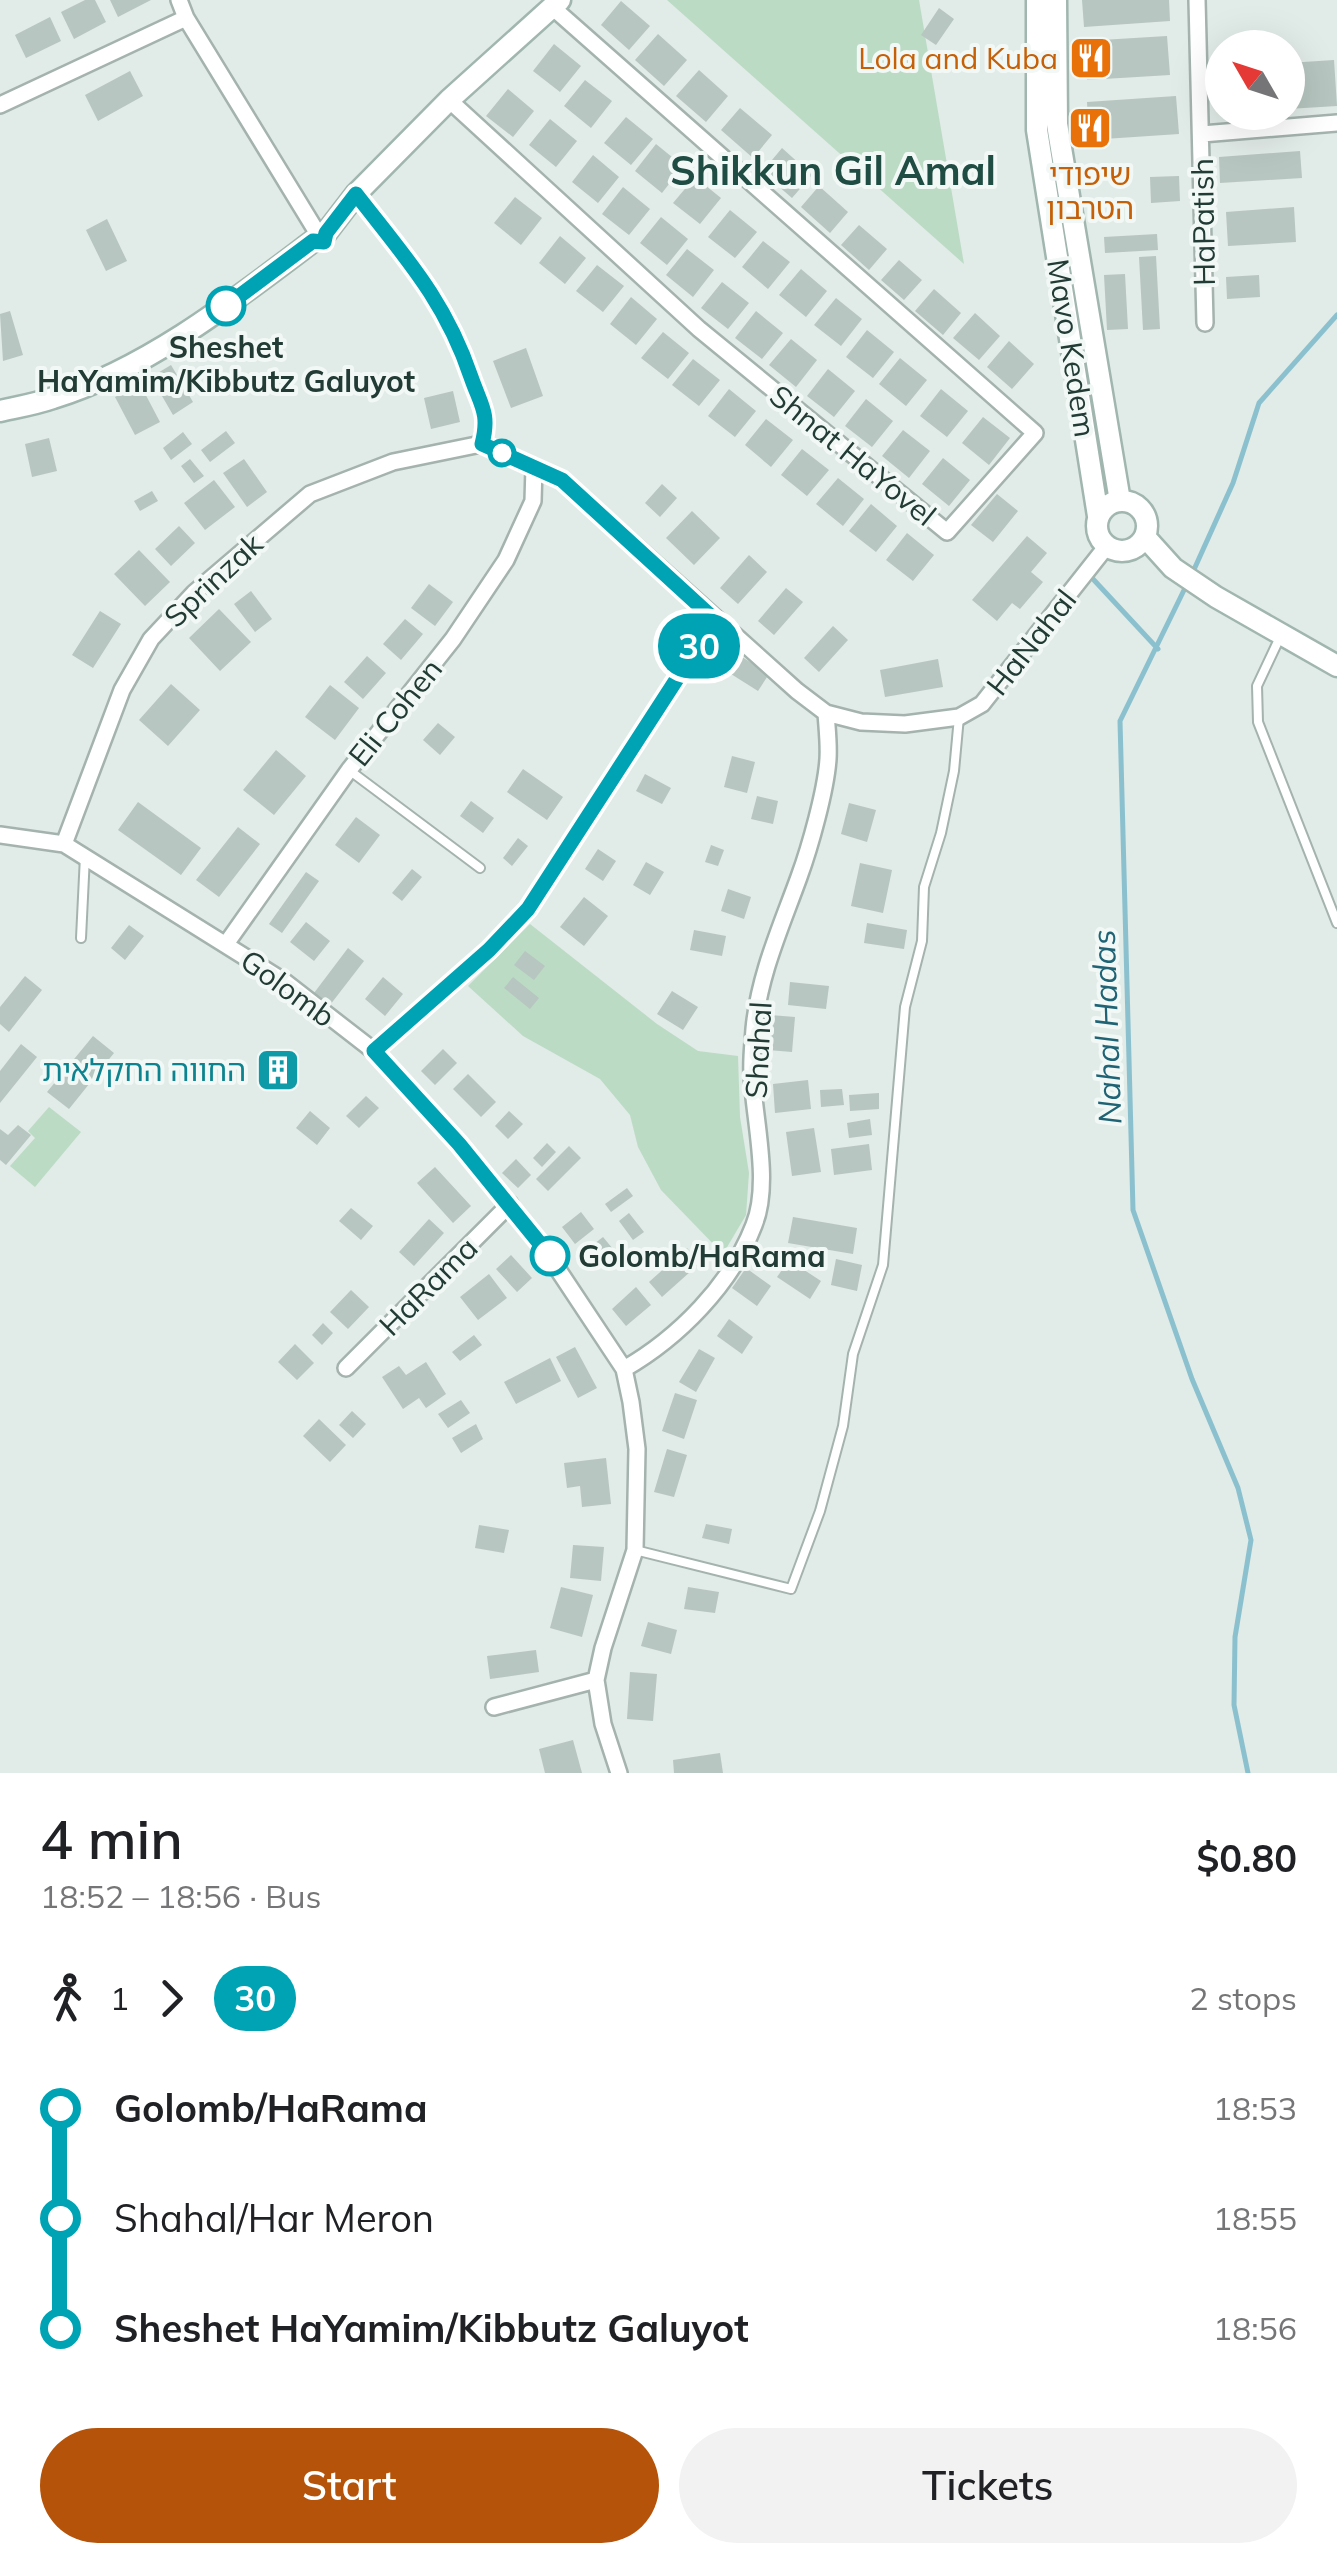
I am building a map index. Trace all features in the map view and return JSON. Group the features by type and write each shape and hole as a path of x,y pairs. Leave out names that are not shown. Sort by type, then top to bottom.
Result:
{"street":[{"path":"179,0 186,18 318,234"},
{"name":"Mavo Kedem","path":"1037,0 1037,130 1098,516"},
{"name":"Mavo Kedem","path":"1056,0 1057,124 1120,500"},
{"name":"HaPatish","path":"1196,0 1205,323"},
{"path":"0,411 56,398 140,359 201,324 318,234 449,100 555,3"},
{"name":"Shnat HaYovel","path":"449,100 698,329 947,532 1035,434 555,3"},
{"path":"0,106 186,18"},
{"path":"1202,134 1337,123"},
{"path":"356,194 404,250 436,297 459,342 488,422 482,444 562,480 715,620 826,714"},
{"name":"Sprinzak","path":"64,844 122,690 152,639 194,593 310,494 393,462 482,444"},
{"name":"Eli Cohen","path":"226,944 348,770 453,639 506,560 533,501 534,467"},
{"path":"1120,500 1136,505 1147,519 1145,537 1129,551 1106,547 1097,532 1103,508 1120,500"},
{"path":"1145,537 1173,568 1337,669"},
{"name":"HaNahal","path":"826,714 905,724 959,717 982,704 1106,547"},
{"path":"374,1051 489,950 528,909 715,620"},
{"name":"Shahal","path":"624,1369 656,1350 688,1320 732,1266 756,1222 761,1200 751,1072 754,1026 764,970 800,875 820,800 828,760 826,714"},
{"name":"Golomb","path":"0,835 64,844 85,856 285,982 374,1051 510,1204 550,1256 624,1369"},
{"name":"HaRama","path":"346,1368 510,1204"},
{"path":"618,1773 603,1724 596,1680 634,1550 637,1449 624,1369"},
{"path":"494,1707 596,1680"}],"lane":[{"path":"1281,635 1257,686 1258,722 1337,923"},
{"path":"634,1550 791,1589 820,1511 843,1426 852,1354 883,1266 906,1007 922,941 924,888 954,771 959,717"},
{"path":"348,770 480,868"},
{"path":"81,938 85,856"}],"green space":[{"path":"667,0 919,0 964,264"},
{"path":"530,924 657,1024 698,1051 738,1056 740,1117 749,1173 746,1215 723,1254 661,1190 638,1147 630,1115 600,1079 523,1036 468,986"},
{"path":"49,1107 81,1132 35,1187 10,1166 35,1138 28,1131"}],"building":[{"path":"85,0 95,0 106,22 74,39 61,12"},
{"path":"110,0 151,0 118,17"},
{"path":"1082,0 1169,0 1170,21 1084,27"},
{"path":"621,1 650,26 629,50 601,25"},
{"path":"939,8 954,19 936,45 921,35"},
{"path":"50,17 61,41 26,58 15,35"},
{"path":"658,34 687,60 664,86 635,60"},
{"path":"1167,36 1170,75 1087,80 1085,41"},
{"path":"554,44 581,66 560,92 533,71"},
{"path":"1334,60 1337,106 1305,108 1305,62"},
{"path":"699,70 728,96 706,122 676,96"},
{"path":"130,71 143,96 98,121 85,95"},
{"path":"585,80 612,101 591,128 564,106"},
{"path":"508,89 534,111 513,137 486,116"},
{"path":"1176,96 1179,134 1089,140 1087,102"},
{"path":"740,108 772,135 753,158 721,130"},
{"path":"626,117 653,139 631,165 604,143"},
{"path":"550,119 577,141 556,167 529,145"},
{"path":"656,144 683,166 662,193 635,171"},
{"path":"782,148 812,175 792,198 762,172"},
{"path":"1300,151 1302,178 1220,183 1219,157"},
{"path":"593,155 619,177 598,203 572,182"},
{"path":"1179,176 1180,201 1151,203 1150,177"},
{"path":"695,177 721,198 700,224 673,203"},
{"path":"819,186 848,212 830,233 801,207"},
{"path":"623,187 650,209 629,235 602,214"},
{"path":"515,197 542,218 521,245 494,223"},
{"path":"1294,207 1296,242 1228,246 1226,212"},
{"path":"730,210 757,232 735,258 708,237"},
{"path":"661,217 688,239 667,265 640,243"},
{"path":"107,219 127,261 106,271 86,230"},
{"path":"859,225 887,249 869,270 841,245"},
{"path":"1157,234 1158,250 1105,253 1104,237"},
{"path":"560,236 586,258 565,284 539,263"},
{"path":"763,241 790,262 768,289 742,267"},
{"path":"687,249 714,270 693,297 666,275"},
{"path":"1156,256 1160,329 1143,330 1139,257"},
{"path":"899,260 922,280 904,300 881,280"},
{"path":"597,265 624,286 603,312 576,291"},
{"path":"801,269 827,291 806,317 779,295"},
{"path":"1125,274 1128,329 1107,330 1104,275"},
{"path":"1259,275 1260,297 1227,299 1226,277"},
{"path":"722,282 749,303 728,329 701,308"},
{"path":"934,289 961,313 943,335 915,311"},
{"path":"631,297 657,319 636,345 610,324"},
{"path":"836,298 862,319 841,346 814,325"},
{"path":"10,311 23,355 3,361 0,314"},
{"path":"756,311 783,333 762,359 735,338"},
{"path":"975,313 1000,336 979,360 953,338"},
{"path":"867,330 894,352 873,378 846,357"},
{"path":"663,332 689,353 668,379 641,358"},
{"path":"791,339 817,360 796,387 769,365"},
{"path":"1009,341 1034,364 1012,389 987,367"},
{"path":"526,348 543,396 511,408 493,361"},
{"path":"900,358 927,380 906,406 879,384"},
{"path":"693,359 720,380 699,406 672,385"},
{"path":"171,365 193,402 173,415 151,377"},
{"path":"828,369 855,391 834,417 807,396"},
{"path":"140,384 160,422 135,435 115,397"},
{"path":"729,389 756,411 735,437 708,416"},
{"path":"941,389 968,411 947,437 920,416"},
{"path":"453,391 460,422 431,429 424,398"},
{"path":"866,399 893,421 872,447 845,426"},
{"path":"983,417 1010,438 989,465 962,443"},
{"path":"766,419 793,440 771,467 745,445"},
{"path":"903,430 930,451 909,478 882,456"},
{"path":"226,431 235,443 210,462 201,450"},
{"path":"183,432 192,444 171,460 163,448"},
{"path":"49,438 57,471 32,477 25,444"},
{"path":"802,449 829,470 807,496 781,475"},
{"path":"943,458 970,480 949,506 922,484"},
{"path":"190,459 204,476 194,483 181,466"},
{"path":"244,459 267,492 247,507 223,473"},
{"path":"838,478 864,499 843,526 816,504"},
{"path":"214,480 235,507 205,530 184,503"},
{"path":"662,484 677,498 660,517 645,503"},
{"path":"152,491 158,501 140,511 134,501"},
{"path":"997,494 1018,511 993,542 971,525"},
{"path":"871,504 897,526 876,552 849,531"},
{"path":"692,511 720,538 694,565 666,538"},
{"path":"179,526 195,543 171,566 155,549"},
{"path":"907,533 934,555 913,581 886,560"},
{"path":"1027,536 1047,553 1031,572 1043,582 1020,609 1012,603 997,621 972,600"},
{"path":"139,550 170,582 145,606 114,574"},
{"path":"749,555 767,572 738,604 720,588"},
{"path":"429,584 453,602 435,626 411,608"},
{"path":"786,588 803,602 774,635 758,621"},
{"path":"251,591 272,619 255,632 234,604"},
{"path":"219,609 251,642 220,671 189,638"},
{"path":"100,611 121,624 93,668 72,655"},
{"path":"405,619 423,634 401,660 383,644"},
{"path":"833,626 848,640 819,672 804,658"},
{"path":"367,656 386,673 363,699 344,682"},
{"path":"742,657 769,674 758,691 731,674"},
{"path":"938,659 943,687 885,697 880,670"},
{"path":"171,684 200,710 168,746 139,720"},
{"path":"330,685 359,708 335,740 305,717"},
{"path":"438,723 455,737 440,755 423,740"},
{"path":"276,750 306,776 274,815 243,790"},
{"path":"732,756 755,762 747,793 724,787"},
{"path":"523,769 563,797 547,820 507,792"},
{"path":"645,774 671,788 662,804 636,791"},
{"path":"757,796 778,801 773,824 751,819"},
{"path":"471,801 494,818 483,833 460,816"},
{"path":"138,802 201,848 181,875 118,830"},
{"path":"849,803 876,810 867,842 841,834"},
{"path":"356,817 380,835 359,863 335,845"},
{"path":"238,827 260,844 219,897 196,880"},
{"path":"518,838 528,846 512,866 503,858"},
{"path":"711,845 724,850 718,866 705,862"},
{"path":"598,849 616,861 603,881 585,869"},
{"path":"646,862 664,872 650,895 633,885"},
{"path":"860,863 892,870 883,913 851,906"},
{"path":"412,869 422,877 402,901 392,893"},
{"path":"306,872 319,881 282,933 269,924"},
{"path":"728,889 751,897 744,919 721,911"},
{"path":"584,897 608,916 584,946 560,927"},
{"path":"306,922 330,941 314,961 290,942"},
{"path":"867,923 907,930 904,949 864,943"},
{"path":"129,925 144,936 125,960 111,948"},
{"path":"694,930 726,936 722,956 690,950"},
{"path":"348,948 364,961 330,1005 314,993"},
{"path":"525,951 545,966 534,980 514,965"},
{"path":"25,976 42,990 9,1032 0,1024 0,1007"},
{"path":"383,977 403,994 385,1016 365,999"},
{"path":"513,977 539,998 530,1009 504,988"},
{"path":"790,982 829,986 826,1009 788,1005"},
{"path":"672,991 698,1007 683,1030 657,1014"},
{"path":"770,1015 795,1017 792,1052 768,1050"},
{"path":"93,1036 114,1053 69,1109 47,1092"},
{"path":"21,1044 37,1057 0,1103 0,1071"},
{"path":"443,1049 457,1063 435,1085 421,1071"},
{"name":"החווה החקלאית","path":"278,1056 294,1067 279,1087 262,1073"},
{"path":"468,1074 496,1102 481,1117 453,1089"},
{"path":"808,1080 811,1109 775,1113 773,1084"},
{"path":"842,1089 844,1105 821,1107 820,1090"},
{"path":"879,1093 879,1109 850,1111 849,1095"},
{"path":"366,1096 379,1108 359,1128 346,1116"},
{"path":"310,1111 330,1128 317,1145 296,1128"},
{"path":"509,1111 523,1124 508,1139 495,1126"},
{"path":"870,1119 872,1135 849,1138 847,1123"},
{"path":"18,1125 31,1135 6,1165 0,1160 0,1129 8,1135"},
{"path":"814,1128 821,1172 792,1176 786,1132"},
{"path":"547,1143 556,1152 542,1167 533,1158"},
{"path":"869,1144 872,1170 834,1175 831,1149"},
{"path":"569,1146 581,1158 548,1191 536,1179"},
{"path":"516,1159 531,1175 518,1188 502,1173"},
{"path":"435,1167 471,1206 453,1223 417,1183"},
{"path":"627,1188 633,1196 611,1212 605,1204"},
{"path":"351,1208 373,1226 361,1240 339,1221"},
{"path":"581,1212 594,1229 575,1244 562,1227"},
{"path":"629,1213 644,1232 633,1240 619,1221"},
{"path":"793,1217 857,1228 853,1254 788,1243"},
{"path":"429,1219 444,1233 414,1266 399,1252"},
{"path":"603,1237 613,1249 591,1266 581,1254"},
{"path":"687,1248 700,1263 662,1297 649,1282"},
{"path":"511,1255 532,1278 517,1292 496,1269"},
{"path":"836,1259 862,1265 857,1291 831,1285"},
{"path":"789,1260 821,1281 810,1299 777,1277"},
{"path":"746,1268 771,1286 757,1306 732,1288"},
{"path":"489,1274 507,1298 478,1320 460,1297"},
{"path":"636,1287 651,1305 626,1326 612,1309"},
{"path":"351,1290 369,1307 348,1329 330,1312"},
{"path":"729,1319 753,1337 742,1354 717,1336"},
{"path":"323,1323 333,1333 322,1345 312,1335"},
{"path":"474,1335 482,1345 460,1361 452,1352"},
{"path":"295,1344 314,1363 297,1380 278,1362"},
{"path":"575,1347 597,1388 578,1398 556,1357"},
{"path":"699,1349 715,1358 696,1392 679,1382"},
{"path":"550,1358 561,1381 516,1404 504,1382"},
{"path":"426,1362 446,1394 426,1408 419,1398 403,1409 382,1377 399,1366 406,1375"},
{"path":"675,1393 697,1400 684,1439 662,1431"},
{"path":"461,1400 470,1413 448,1428 438,1414"},
{"path":"352,1411 366,1424 353,1438 339,1425"},
{"path":"319,1419 346,1445 330,1462 303,1436"},
{"path":"476,1424 483,1439 461,1453 452,1438"},
{"path":"667,1449 687,1455 674,1497 654,1492"},
{"path":"606,1458 611,1504 582,1507 580,1486 567,1488 564,1463"},
{"path":"706,1524 732,1529 729,1544 702,1538"},
{"path":"479,1525 509,1530 504,1553 475,1548"},
{"path":"573,1545 604,1547 601,1581 570,1578"},
{"path":"561,1587 593,1595 582,1637 550,1628"},
{"path":"688,1587 719,1592 715,1613 684,1609"},
{"path":"648,1622 677,1630 671,1654 641,1646"},
{"path":"536,1650 539,1672 490,1679 487,1656"},
{"path":"630,1672 657,1674 653,1721 627,1719"},
{"path":"573,1740 582,1773 545,1773 539,1749"},
{"path":"720,1753 723,1773 674,1773 673,1760"}],"waterway":[{"name":"Nahal Hadas","path":"1192,574 1233,483 1259,403 1337,315"},
{"path":"1093,579 1158,649"},
{"name":"Nahal Hadas","path":"1187,584 1120,721 1133,1210 1192,1379 1238,1488 1251,1540 1235,1637 1234,1705 1248,1773"}],"bus line":[{"name":"30","path":"226,306 313,241 324,242 326,233 356,194 404,250 436,297 459,342 488,422 482,444 562,480 715,620 528,909 489,950 374,1051 459,1144 550,1256"}],"place":[{"name":"Lola and Kuba","path":"1091,58"},
{"name":"שיפודי הטרבון","path":"1090,128"},
{"name":"Sheshet HaYamim/Kibbutz Galuyot","path":"226,306"},
{"name":"החווה החקלאית","path":"278,1070"},
{"name":"Golomb/HaRama","path":"550,1256"}],"district":[{"name":"Shikkun Gil Amal","path":"833,170"}]}
